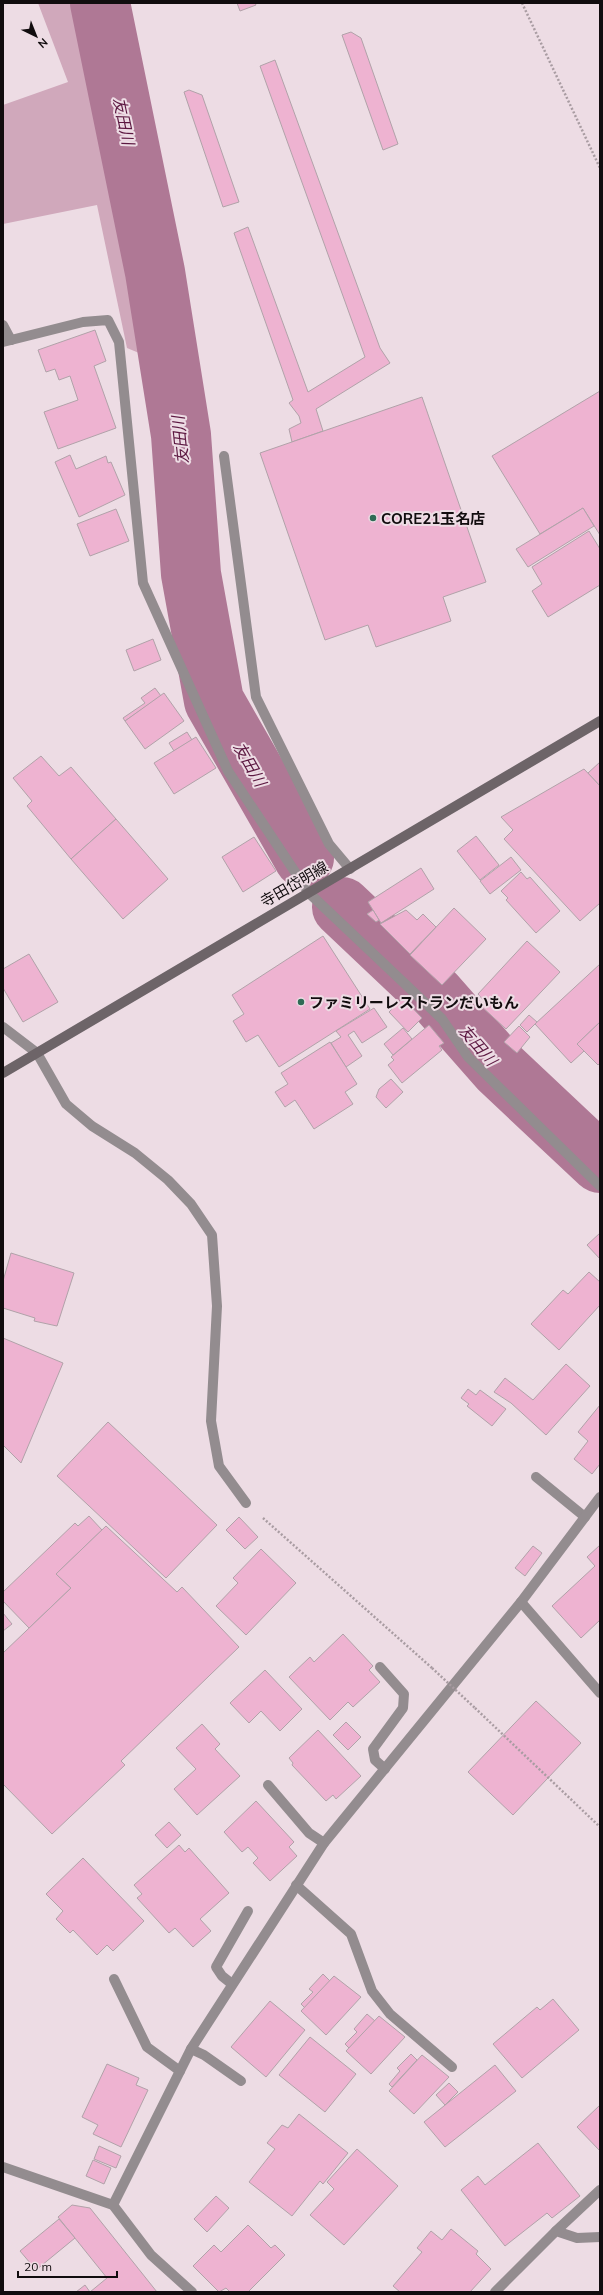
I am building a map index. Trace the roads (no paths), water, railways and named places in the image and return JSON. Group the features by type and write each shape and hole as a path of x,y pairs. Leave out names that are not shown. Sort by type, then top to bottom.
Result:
{"main road":[{"name":"寺田岱明線","path":"3,1073 600,722"}],"street":[{"path":"3,325 7,341 83,322 108,320 119,342 143,583 228,771 308,893 442,1019 468,1056 600,1186"},
{"path":"224,456 256,697 329,844 350,869"},
{"path":"3,1027 37,1053 66,1104 92,1126 135,1153 168,1180 191,1204 212,1235 217,1306 211,1421 219,1466 246,1503"},
{"path":"536,1477 585,1517"},
{"path":"113,2205 191,2049 324,1843 522,1602 600,1497"},
{"path":"522,1602 600,1694"},
{"path":"380,1667 404,1694 403,1708 373,1749 375,1760 385,1769"},
{"path":"268,1785 309,1833 324,1843"},
{"path":"296,1885 351,1934 372,1991 390,2014 452,2066"},
{"path":"232,1984 216,1967 248,1911"},
{"path":"114,1979 147,2047 180,2071"},
{"path":"191,2049 204,2055 241,2081"},
{"path":"3,2166 113,2205 151,2255 192,2292"},
{"path":"495,2292 556,2231 600,2190"},
{"path":"556,2231 577,2238 600,2237"}],"waterway":[{"name":"友田川","path":"100,3 155,272 181,435 191,574 214,701 304,858"},
{"name":"友田川","path":"342,907 435,995 500,1069 600,1163"}],"place":[{"name":"CORE21玉名店","path":"373,518"},
{"name":"ファミリーレストランだいもん","path":"301,1002"}]}
